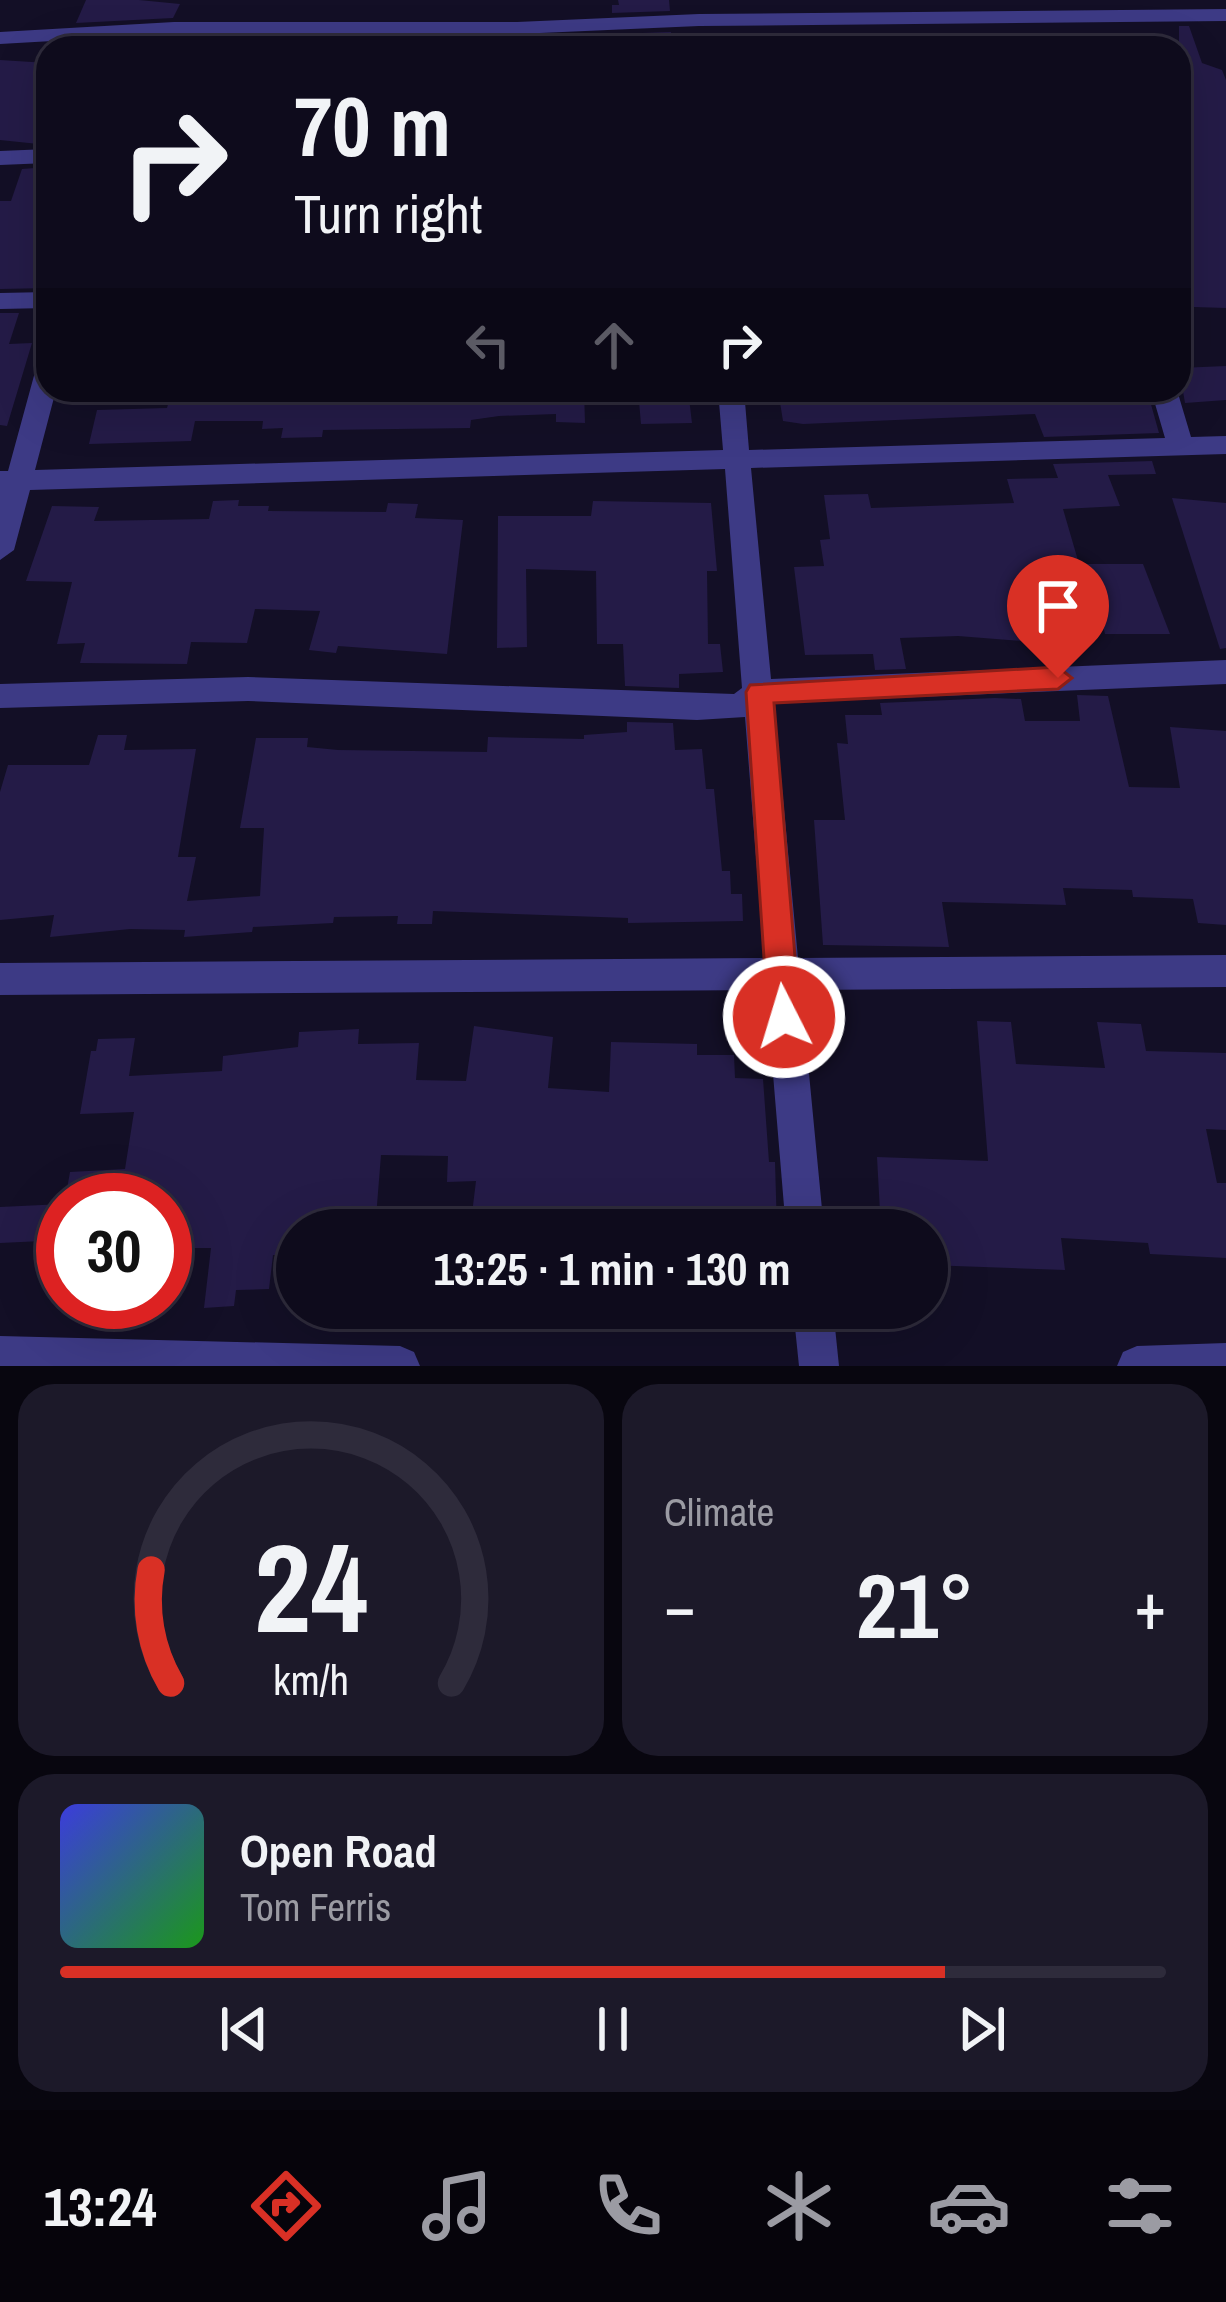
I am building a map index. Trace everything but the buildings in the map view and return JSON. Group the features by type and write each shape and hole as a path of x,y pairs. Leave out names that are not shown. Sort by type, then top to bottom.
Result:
{"street":[{"path":"171,36 182,0"},
{"path":"239,36 517,28 699,10 1059,24 1226,16"},
{"path":"0,38 36,38"},
{"path":"0,158 36,156"},
{"path":"0,302 36,301"},
{"path":"0,550 9,481 37,402"},
{"path":"732,402 803,1209"},
{"path":"1168,402 1181,446"},
{"path":"9,481 1226,445"},
{"path":"0,696 248,689 697,708 740,706 759,692 1226,672"},
{"path":"0,979 1226,970"},
{"path":"815,1329 819,1366"},
{"path":"0,1356 400,1366"},
{"path":"1137,1366 1226,1363"}],"route":[{"path":"784,1017 759,692 1058,678"}]}
